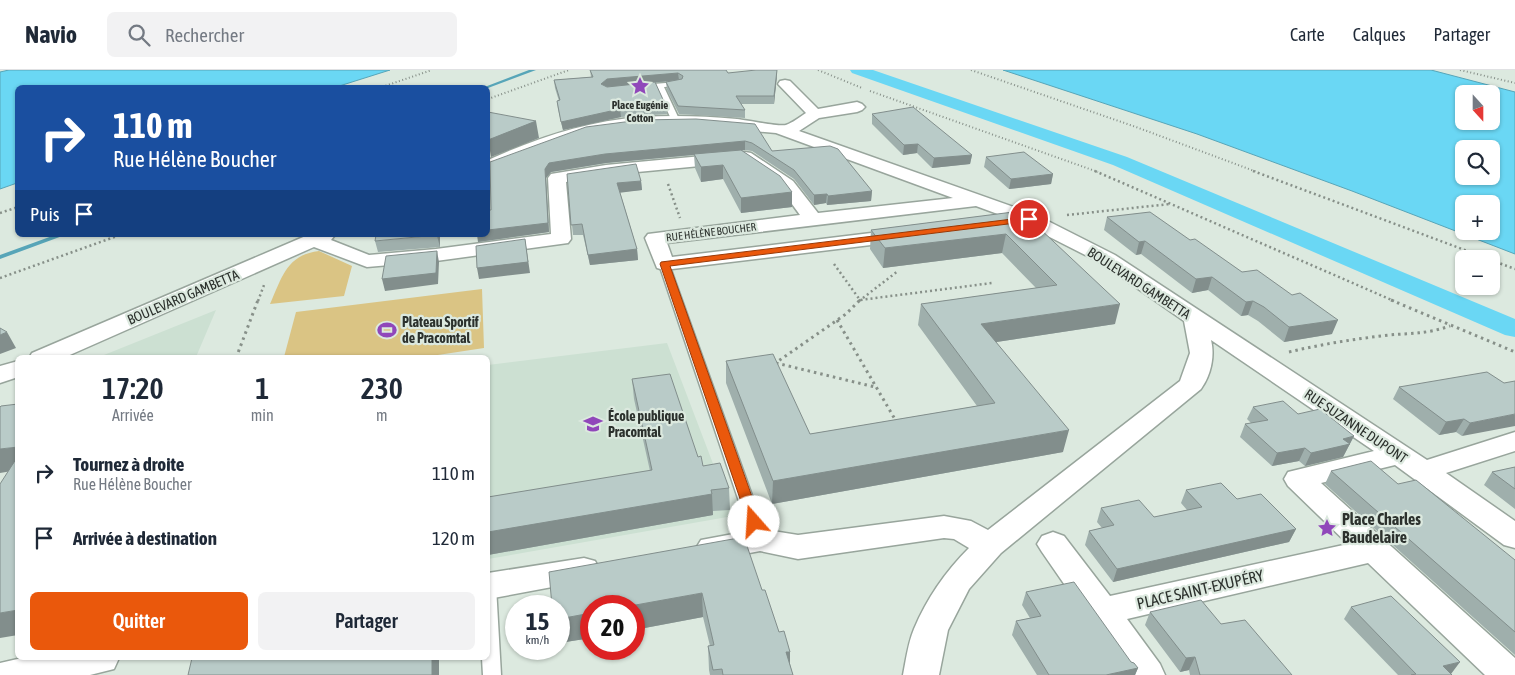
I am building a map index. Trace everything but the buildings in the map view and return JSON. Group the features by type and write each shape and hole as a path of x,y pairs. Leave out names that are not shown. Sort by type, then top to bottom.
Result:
{"street":[{"path":"785,84 815,114"},
{"path":"787,131 815,114 857,107"},
{"name":"BOULEVARD GAMBETTA","path":"490,165 559,137 619,124 675,119 735,122 787,131 1029,219 1108,259 1195,318 1202,353 1192,384 990,545 957,581 931,630 921,675"},
{"path":"319,238 367,261 436,255 562,239 557,178 665,164 745,157 787,185 813,220"},
{"name":"RUE HÉLÈNE BOUCHER","path":"920,233 664,264 656,238 980,200"},
{"path":"989,224 1029,219"},
{"name":"BOULEVARD GAMBETTA","path":"48,355 319,238"},
{"name":"RUE SUZANNE DUPONT","path":"1195,318 1411,463 1515,537"},
{"path":"0,375 15,369"},
{"path":"1509,675 1298,479 1411,463 1515,441"},
{"path":"682,553 760,540 798,547 944,527 960,529 990,545"},
{"path":"1053,544 1147,675"},
{"name":"PLACE SAINT-EXUPÉRY","path":"1102,611 1375,550"},
{"path":"490,586 614,564"},
{"path":"11,675 90,660"}],"lane":[{"path":"634,88 678,84"},
{"path":"659,85 675,119"},
{"path":"664,264 760,540"},
{"path":"490,630 492,675"}],"path":[{"path":"388,85 432,70"},
{"path":"490,98 569,70"},
{"path":"818,70 894,100 1109,176 1450,326 1515,352"},
{"path":"971,70 1136,127 1466,250"},
{"path":"1460,70 1515,83"},
{"path":"665,164 668,171 668,183 681,221"},
{"path":"1029,219 1171,204"},
{"path":"0,213 15,208"},
{"path":"0,278 114,237"},
{"path":"821,245 860,300"},
{"path":"1500,263 1515,269"},
{"path":"237,355 270,270 258,265"},
{"path":"771,366 837,320 898,271"},
{"path":"860,300 992,283"},
{"path":"837,320 898,426"},
{"path":"1256,359 1327,343 1392,335 1430,333 1450,326"},
{"path":"776,363 876,388"}],"shaded area":[{"path":"319,251 352,266 344,296 270,304 282,277 292,263 308,253"},
{"name":"Plateau Sportif de Pracomtal","path":"482,289 484,348 438,355 285,355 296,312"},
{"path":"216,310 197,355 104,355"},
{"name":"École publique Pracomtal","path":"667,343 733,516 490,559 490,365"}],"water":[{"path":"9,70 390,70 342,85 15,85 15,184 0,189 0,72"},
{"path":"1003,70 1431,70 1488,85 1455,85 1455,130 1500,130 1500,88 1515,92 1515,254 1479,240 1500,240 1500,195 1455,195 1455,231 1197,134"}],"waterway":[{"path":"490,86 534,70"},
{"path":"858,70 1120,161 1515,329"},
{"path":"0,257 56,237"}],"place":[{"name":"Place Eugénie Cotton","path":"640,86"},
{"name":"Plateau Sportif de Pracomtal","path":"387,330"},
{"name":"École publique Pracomtal","path":"593,424"},
{"name":"Place Charles Baudelaire","path":"1327,528"}],"route":[{"path":"754,522 664,264 1029,219"}]}
